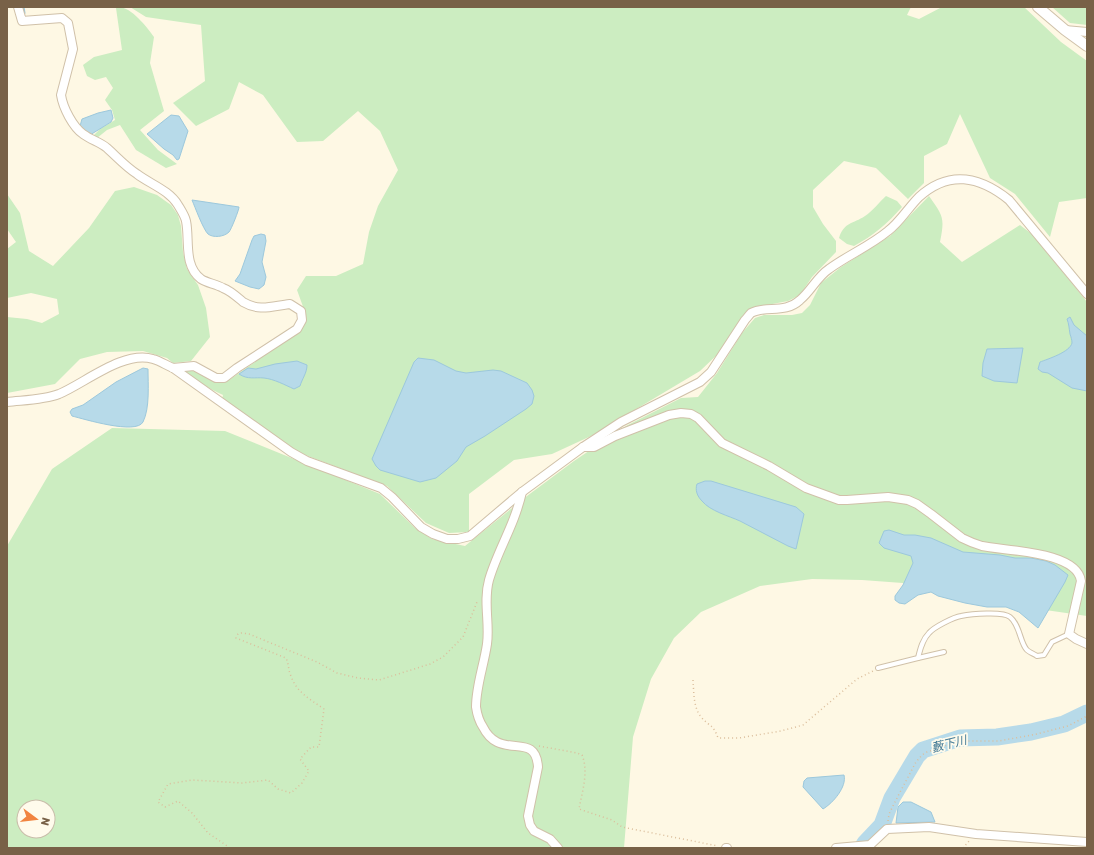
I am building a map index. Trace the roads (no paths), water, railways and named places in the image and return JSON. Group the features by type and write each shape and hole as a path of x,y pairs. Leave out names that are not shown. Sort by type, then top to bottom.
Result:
{"street":[{"path":"18,7 22,21 62,18 68,23 72,49 61,95 62,101 70,118 79,131 106,147 137,174 161,189 177,203 186,221 190,261 192,269 196,274 202,280 225,288 244,302 256,308 262,309 290,304 301,311 302,320 297,329 224,378 216,378 194,366 173,368"},
{"path":"1038,7 1087,46"},
{"path":"1065,30 1087,32"},
{"path":"7,402 58,394 109,367 133,359 152,359 173,368 291,452 307,461 381,488 392,497 421,527 433,534 447,539 458,539 470,536 522,492 583,447 621,422 700,382 711,372 745,320 751,314 758,311 789,308 801,300 815,281 828,269 888,231 919,197 948,180 961,179 985,184 1009,200 1087,294"},
{"path":"583,447 594,448 615,436 669,415 681,413 691,414 698,418 722,443 769,466 806,488 839,500 888,496 900,498 917,504 962,538 970,542 983,546 1031,552 1069,565 1080,575 1081,581 1069,634 1087,644"},
{"path":"522,492 514,519 494,565 488,583 487,642 476,695 476,708 478,719 484,729 489,736 497,742 532,749 538,762 538,767 528,816 530,824 534,831 550,839 558,848"},
{"path":"836,848 870,846 886,829 929,827 976,834 1087,842"}],"lane":[{"path":"918,658 922,644 929,633 960,616 994,614 1007,615 1018,628 1025,649 1037,656 1044,655 1052,642 1069,634"},
{"path":"878,668 944,652"}],"water":[{"path":"111,110 113,118 111,122 90,135 80,126 82,119"},
{"path":"171,115 179,116 188,131 179,159 177,160 147,134"},
{"path":"192,200 239,207 229,232 218,236 208,234"},
{"path":"261,234 265,235 266,241 262,262 266,277 264,285 259,289 235,281 240,274 254,236"},
{"path":"1070,317 1074,325 1087,336 1087,391 1072,388 1048,373 1042,372 1038,369 1040,362 1058,355 1067,349 1072,343 1067,319"},
{"path":"1023,348 1017,383 994,381 982,376 983,363 987,349"},
{"path":"418,358 434,360 456,371 466,373 493,370 501,371 527,383 534,396 532,404 466,447 457,461 436,478 420,482 380,470 372,459 414,362"},
{"path":"297,361 307,365 307,368 300,386 294,389 272,380 264,378 248,378 239,374 248,368 256,369 275,364"},
{"path":"143,368 148,369 148,403 143,422 138,426 121,427 72,416 70,412 72,409 83,405 116,382"},
{"path":"705,481 711,481 796,507 804,514 796,549 705,505 699,497 696,488 697,484"},
{"path":"889,530 904,535 915,535 931,538 963,552 1000,555 1015,558 1031,558 1046,561 1055,565 1068,575 1038,628 1019,612 1006,607 987,607 965,603 938,596 931,592 918,595 905,604 899,603 895,600 895,596 903,585 913,563 911,556 884,548 879,543 884,531"},
{"path":"844,775 843,785 838,794 831,803 823,809 803,787 804,781 807,778"},
{"path":"903,802 911,802 931,812 935,822 896,823 898,807"}],"waterway":[{"path":"23,7 24,13"},
{"name":"藪下川","path":"862,848 882,825 892,798 917,756 923,750 960,738 997,737 1031,732 1064,724 1087,713"}]}
